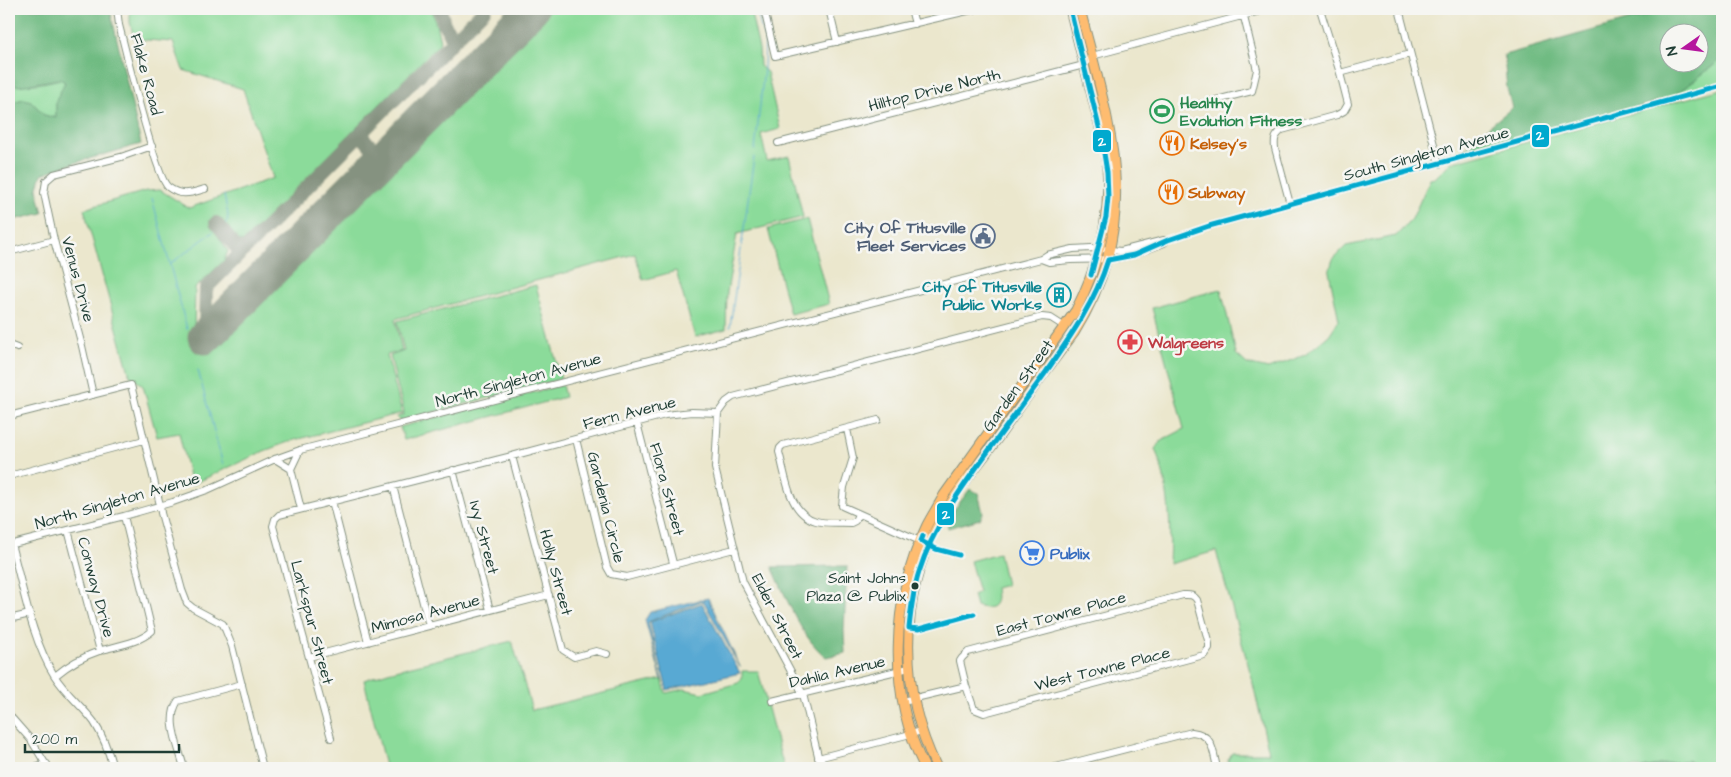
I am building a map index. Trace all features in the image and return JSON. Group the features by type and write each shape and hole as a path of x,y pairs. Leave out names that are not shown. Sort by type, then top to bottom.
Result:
{"main road":[{"name":"Garden Street","path":"937,768 922,731 913,699 909,668 911,611 927,524 944,495 1076,310 1096,260 1105,226 1108,196 1107,166 1102,138 1070,9"},
{"name":"Garden Street","path":"925,768 912,734 903,701 899,670 899,626 905,588 925,543 956,496 1074,333 1099,286 1108,255 1116,203 1116,169 1111,130 1080,9"},
{"path":"1017,411 1017,399 1024,383"},
{"path":"1002,431 1010,415 1009,404"}],"street":[{"name":"Flake Road","path":"117,9 119,25 152,146 167,187 182,194 188,194 205,188"},
{"path":"764,9 776,56 976,9"},
{"path":"829,9 838,42"},
{"path":"911,9 915,24"},
{"path":"1084,65 1092,56 1243,12 1268,9"},
{"path":"1290,204 1274,139 1282,130 1337,115 1344,111 1348,104 1320,9"},
{"path":"1399,9 1439,164"},
{"path":"1193,106 1252,91 1257,70 1243,12"},
{"path":"1340,73 1410,54"},
{"name":"Hilltop Drive North","path":"778,143 1084,65"},
{"name":"South Singleton Avenue","path":"1099,250 1108,255 1134,255 1168,240 1209,226 1722,86"},
{"name":"Venus Drive","path":"93,395 54,240 44,193 46,181 54,174 121,157 152,146"},
{"path":"9,252 54,240"},
{"name":"North Singleton Avenue","path":"10,544 160,506 207,490 275,459 300,450 1040,259 1047,254 1074,249 1099,250"},
{"name":"North Singleton Avenue","path":"1040,259 1049,262 1096,260 1108,255"},
{"path":"718,413 726,402 733,397 1042,317 1051,318 1065,327"},
{"path":"9,345 17,348"},
{"path":"9,416 131,385 180,584 187,603 223,624 232,646 263,768"},
{"name":"Fern Avenue","path":"279,515 665,415 692,412 718,413"},
{"name":"Elder Street","path":"718,413 715,468 743,582 803,694 821,768"},
{"path":"858,514 851,523 816,521 803,513 792,499 779,452 783,445 878,420"},
{"name":"Flora Street","path":"636,422 673,563"},
{"path":"847,428 853,458 844,487 842,506 925,543"},
{"name":"Gardenia Circle","path":"576,439 611,574 627,577 673,563 734,549"},
{"path":"9,476 144,440"},
{"path":"300,450 291,469 302,509"},
{"name":"Holly Street","path":"512,456 563,650 574,657 596,651 607,654"},
{"path":"275,459 291,469"},
{"name":"Ivy Street","path":"453,470 490,610"},
{"path":"393,486 429,626"},
{"path":"332,501 368,642"},
{"name":"Larkspur Street","path":"279,515 273,526 331,738"},
{"path":"54,676 71,662 144,638 152,631 124,516"},
{"name":"Conway Drive","path":"68,530 100,651"},
{"path":"10,544 43,654 54,676 94,722 103,739 113,768"},
{"name":"Mimosa Avenue","path":"309,657 549,595"},
{"name":"East Towne Place","path":"966,686 960,661 968,652 1183,596 1195,596 1197,600"},
{"name":"West Towne Place","path":"966,686 974,709 984,713 1200,657 1207,652 1209,644 1197,600"},
{"path":"9,619 30,614"},
{"name":"Dahlia Avenue","path":"772,701 909,668"},
{"path":"184,768 172,719 172,709 178,700 242,684"},
{"path":"903,701 966,686"},
{"path":"9,715 31,740 48,766 34,768"},
{"path":"818,758 922,731"},
{"path":"1052,768 1192,732 1206,736 1210,742 1217,768"}],"green space":[{"path":"13,9 110,9 141,144 42,174 37,190 43,213 9,221 9,103 24,99 31,101 44,115 56,118 56,101 65,82 60,79 19,86 9,83 9,16"},
{"path":"130,9 432,9 440,40 439,44 244,242 232,239 219,219 211,225 228,251 224,261 195,288 194,333 211,353 550,9 750,9 759,49 760,66 767,72 780,129 761,134 767,161 789,156 803,217 737,234 727,292 726,329 695,337 676,271 643,280 635,254 395,319 402,351 387,355 402,413 291,441 264,451 191,485 179,433 157,437 143,386 130,376 84,209 146,191 160,190 189,208 273,178 243,89 183,70 173,42 134,39 130,22"},
{"path":"1670,9 1715,9 1722,18 1722,59 1708,70 1708,22 1658,22 1658,72 1705,72 1671,98 1458,156 1487,128 1512,108 1507,88 1504,55"},
{"path":"1722,59 1722,84 1671,98 1705,72 1708,72 1708,70"},
{"path":"60,79 65,82 56,101 56,118 44,115 31,101 24,99 9,103 9,83 28,85"},
{"path":"1722,89 1722,768 1701,768 1688,760 1642,768 1229,768 1228,760 1232,753 1269,753 1251,675 1216,551 1169,564 1170,535 1167,491 1155,449 1161,441 1184,429 1152,308 1221,289 1236,354 1247,364 1268,369 1305,355 1329,335 1339,320 1329,272 1333,259 1346,246 1396,236 1412,219 1430,179 1435,178 1450,163"},
{"path":"807,219 829,304 790,314 768,229"},
{"path":"536,285 561,379 399,421 397,417 403,415 404,412 390,356 404,351 397,321"},
{"path":"562,385 565,397 404,440 400,427"},
{"path":"970,489 978,493 983,513 980,519 948,528 947,519"},
{"path":"999,553 1006,585 995,588 996,599 993,605 987,608 976,606 973,595 979,592 970,561"},
{"path":"847,566 844,630 845,653 826,657 808,638 801,627 772,567"},
{"path":"512,641 532,710 662,679 666,693 684,689 702,693 738,683 742,679 742,671 758,671 784,768 377,768 385,766 364,680 388,672"},
{"path":"1688,760 1701,768 1642,768"}],"water":[{"path":"708,598 740,667 704,602 701,601 648,622 662,680 645,620 650,612"},
{"path":"702,603 740,673 667,690 650,622"}],"waterway":[{"path":"755,150 764,69 765,41 756,9"},
{"path":"730,327 754,157"},
{"path":"224,195 228,215 227,222 224,224"},
{"path":"152,198 187,329"},
{"path":"170,264 213,232"},
{"path":"198,370 223,465"}],"taxiway":[{"path":"440,9 444,24 454,40"},
{"path":"205,337 206,288 485,9"},
{"path":"360,134 382,159"},
{"path":"216,223 241,253"}],"runway":[{"path":"205,337 531,9"}],"transit line":[{"name":"2","path":"1070,9 1101,135 1107,172 1108,197 1106,217 1091,275"},
{"name":"2","path":"974,614 919,629 909,628 915,586 925,554 951,504 1073,332 1096,290 1108,260 1134,255 1168,240 1209,226 1722,86"},
{"name":"2","path":"923,536 921,541 936,549 959,555"}],"place":[{"name":"Healthy Evolution Fitness","path":"1162,111"},
{"name":"Kelsey's","path":"1172,143"},
{"name":"Subway","path":"1171,192"},
{"name":"City Of Titusville Fleet Services","path":"983,236"},
{"name":"City of Titusville Public Works","path":"1059,295"},
{"name":"Walgreens","path":"1130,342"},
{"name":"Publix","path":"1032,553"},
{"name":"Saint Johns Plaza @ Publix","path":"915,586"}]}
